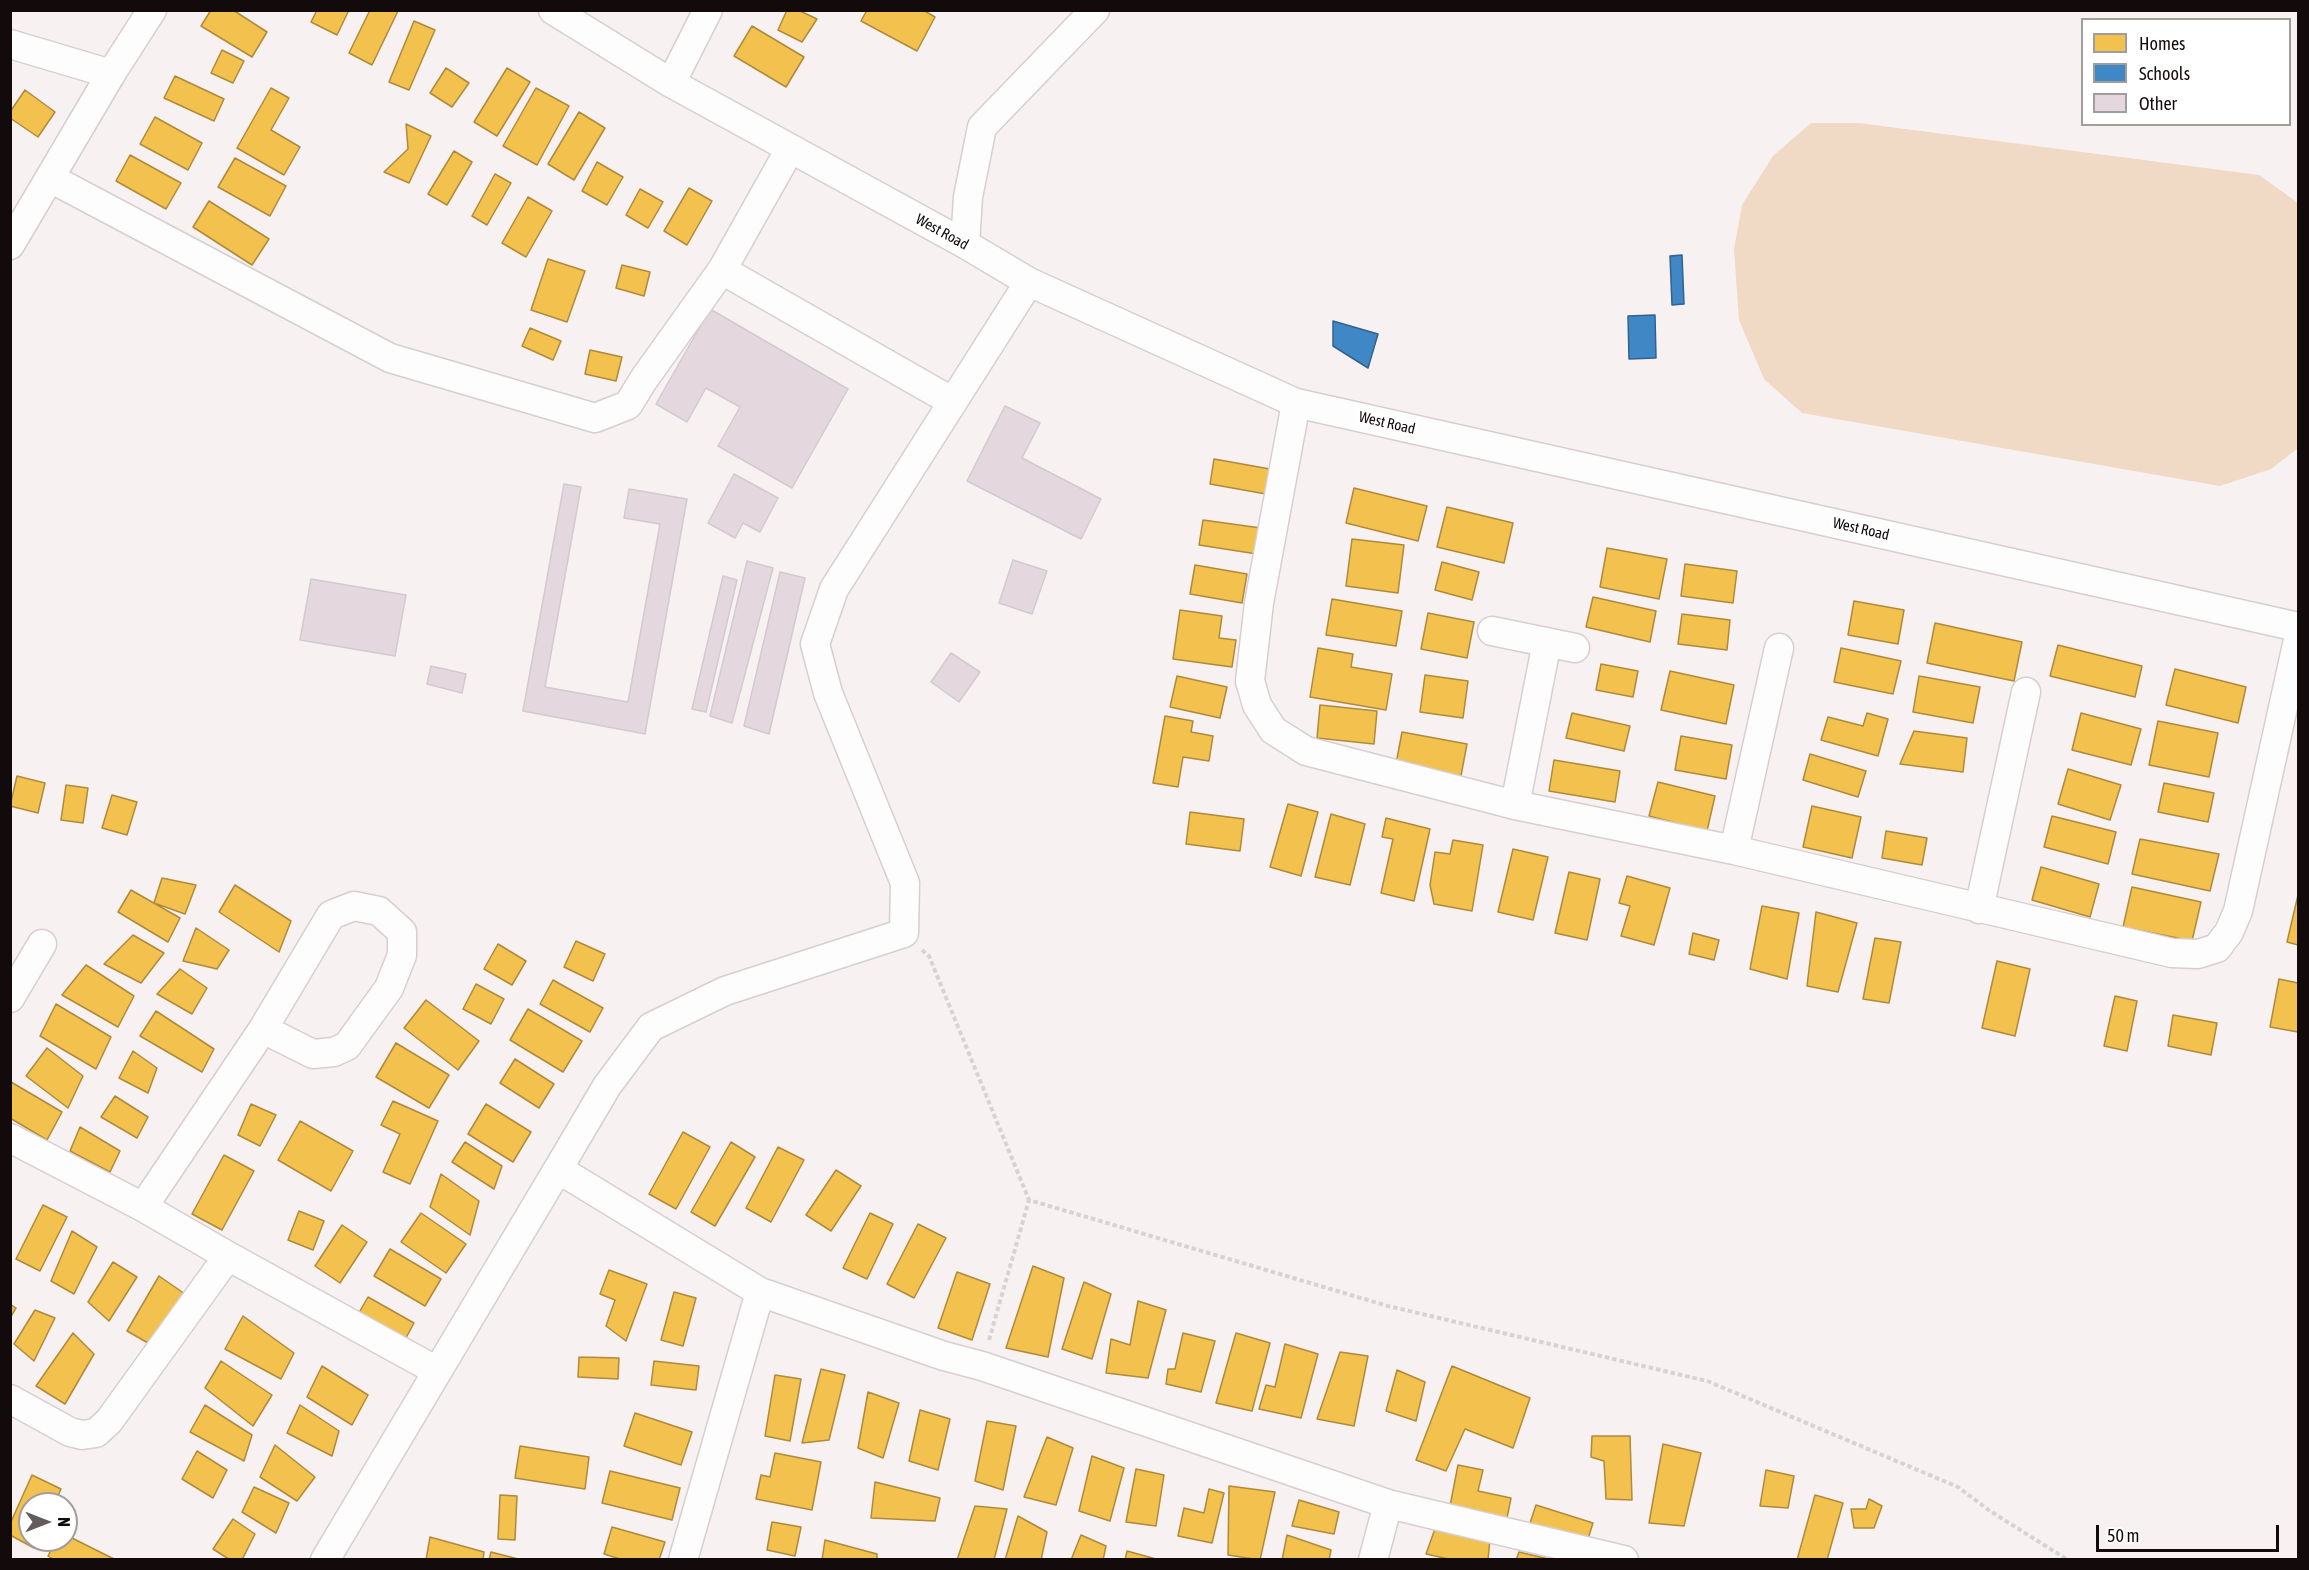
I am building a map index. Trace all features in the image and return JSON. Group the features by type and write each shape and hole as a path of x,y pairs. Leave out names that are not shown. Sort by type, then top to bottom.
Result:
{"street":[{"path":"10,245 111,74 152,10"},
{"name":"West Road","path":"553,10 671,83 965,244 1029,282 1296,403 2298,627"},
{"path":"671,83 708,10"},
{"path":"965,244 968,197 982,127 1095,10"},
{"path":"10,44 111,74"},
{"path":"50,178 390,358 596,418 628,405 722,270 790,149"},
{"path":"722,270 953,402"},
{"path":"325,1560 607,1086 651,1027 725,991 904,933 905,884 828,693 815,644 834,589 1029,282"},
{"path":"1296,403 1259,603 1250,681 1257,705 1273,730 1306,751 1515,805 1734,850 2172,952 2198,954 2217,948 2229,932 2238,911 2298,640"},
{"path":"1492,630 1575,648"},
{"path":"1515,805 1547,642"},
{"path":"1734,850 1779,648"},
{"path":"1980,909 2026,692"},
{"path":"143,1207 263,1029 331,915 354,906 379,911 402,932 402,955 389,988 347,1046 334,1052 313,1054 263,1029"},
{"path":"10,998 42,944"},
{"path":"10,1137 143,1207 437,1371"},
{"path":"558,1169 760,1292 1388,1504 1622,1559"},
{"path":"10,1399 70,1432 82,1435 96,1433 109,1421 228,1256"},
{"path":"683,1560 760,1292"},
{"path":"1373,1560 1388,1504"}],"path":[{"path":"904,933 929,956 1029,1200 982,1366"},
{"path":"1029,1200 1388,1306 1707,1381 1958,1487 1990,1511 2068,1560"}],"shaded area":[{"path":"1811,123 1859,123 2259,175 2298,203 2298,448 2271,469 2220,486 1802,413 1764,379 1739,320 1734,249 1742,205 1773,156"}],"building: Homes":[{"path":"211,10 233,10 267,32 252,57 201,26"},
{"path":"317,10 349,10 337,35 311,22"},
{"path":"370,10 398,11 372,65 349,53"},
{"path":"787,10 798,10 817,19 802,42 778,30"},
{"path":"867,10 923,10 935,17 917,51 861,21"},
{"path":"414,21 435,30 409,90 389,82"},
{"path":"752,26 804,57 786,87 734,56"},
{"path":"222,50 244,61 233,83 211,73"},
{"path":"446,68 469,83 452,107 430,93"},
{"path":"507,68 530,82 497,136 474,122"},
{"path":"175,76 224,99 214,121 164,98"},
{"path":"271,88 289,98 271,130 300,147 284,175 237,148"},
{"path":"536,88 569,106 537,165 503,146"},
{"path":"25,90 55,112 38,137 10,118 10,112"},
{"path":"579,112 605,128 574,180 548,164"},
{"path":"155,117 202,143 188,170 140,144"},
{"path":"406,124 431,136 409,183 384,172 408,149"},
{"path":"454,151 472,162 447,205 428,194"},
{"path":"130,155 181,183 166,209 116,181"},
{"path":"235,158 286,186 270,216 218,187"},
{"path":"597,162 623,177 607,205 582,191"},
{"path":"495,174 511,183 487,225 472,216"},
{"path":"689,188 712,201 687,245 664,231"},
{"path":"640,189 663,202 648,228 626,215"},
{"path":"528,197 552,211 526,257 502,243"},
{"path":"209,201 269,239 252,265 193,227"},
{"path":"548,259 585,271 567,322 531,310"},
{"path":"622,265 650,272 644,296 616,288"},
{"path":"530,328 561,341 553,360 522,346"},
{"path":"590,350 622,357 616,381 585,374"},
{"path":"1214,459 1270,469 1266,494 1210,484"},
{"path":"1354,488 1427,506 1418,541 1346,523"},
{"path":"1447,507 1513,523 1504,563 1437,547"},
{"path":"1203,520 1261,528 1257,554 1199,545"},
{"path":"1352,539 1404,545 1398,593 1346,586"},
{"path":"1607,548 1667,559 1659,599 1600,587"},
{"path":"1442,562 1479,572 1472,600 1435,590"},
{"path":"1685,564 1737,571 1733,603 1681,596"},
{"path":"1195,565 1247,574 1242,603 1190,594"},
{"path":"1593,597 1656,611 1650,642 1586,627"},
{"path":"1332,599 1402,611 1396,646 1326,635"},
{"path":"1854,601 1904,610 1898,644 1848,635"},
{"path":"1180,610 1222,616 1219,638 1236,640 1232,667 1173,659"},
{"path":"1428,613 1474,622 1467,658 1421,649"},
{"path":"1682,614 1730,620 1727,650 1678,644"},
{"path":"1935,623 2022,642 2014,681 1927,663"},
{"path":"2058,645 2142,666 2135,697 2050,676"},
{"path":"1318,648 1353,654 1351,667 1392,674 1386,710 1310,697"},
{"path":"1841,648 1901,661 1893,694 1834,682"},
{"path":"1601,664 1638,671 1633,697 1596,690"},
{"path":"2175,669 2246,687 2238,723 2166,705"},
{"path":"1670,671 1734,685 1726,724 1661,710"},
{"path":"1425,675 1468,681 1463,718 1420,712"},
{"path":"1177,676 1227,687 1220,718 1170,707"},
{"path":"1919,676 1980,687 1973,723 1913,712"},
{"path":"1320,705 1377,711 1374,744 1317,738"},
{"path":"1572,713 1630,726 1624,751 1566,738"},
{"path":"1867,713 1888,719 1878,756 1821,740 1828,717 1863,726"},
{"path":"2081,713 2141,729 2131,765 2072,750"},
{"path":"1165,716 1193,721 1191,732 1213,736 1209,761 1183,757 1178,787 1153,783"},
{"path":"2158,721 2218,733 2209,777 2149,765"},
{"path":"1914,731 1967,738 1963,772 1900,764"},
{"path":"1402,732 1467,744 1460,781 1395,769"},
{"path":"1681,736 1732,745 1726,779 1675,770"},
{"path":"1810,754 1866,771 1858,797 1803,780"},
{"path":"1554,760 1620,771 1615,802 1549,791"},
{"path":"2068,769 2121,785 2110,820 2058,804"},
{"path":"17,776 45,783 38,813 10,806"},
{"path":"1658,782 1715,796 1707,831 1649,816"},
{"path":"2164,783 2214,793 2208,822 2158,812"},
{"path":"66,785 88,788 83,823 61,820"},
{"path":"112,795 137,802 127,835 102,828"},
{"path":"1288,804 1318,812 1301,876 1270,867"},
{"path":"1812,806 1861,817 1852,858 1803,847"},
{"path":"1190,812 1244,819 1240,851 1186,844"},
{"path":"1331,814 1365,824 1350,885 1315,877"},
{"path":"2052,816 2116,832 2108,864 2044,847"},
{"path":"1386,818 1430,829 1414,901 1381,893 1393,839 1382,837"},
{"path":"1886,831 1927,838 1922,865 1882,858"},
{"path":"2140,839 2219,854 2210,891 2132,874"},
{"path":"1453,840 1483,845 1472,911 1434,904 1430,885 1435,852 1450,854"},
{"path":"1513,849 1548,857 1533,920 1498,912"},
{"path":"2041,867 2099,884 2090,917 2032,900"},
{"path":"1569,872 1600,879 1587,940 1555,933"},
{"path":"1627,876 1670,888 1654,945 1621,936 1630,906 1619,903"},
{"path":"162,878 196,885 185,914 154,903"},
{"path":"235,885 291,921 279,952 219,912"},
{"path":"2132,887 2201,902 2192,941 2123,927"},
{"path":"131,890 180,918 168,942 118,912"},
{"path":"2298,895 2298,945 2287,942"},
{"path":"1762,906 1799,913 1787,979 1750,969"},
{"path":"1816,912 1857,923 1838,992 1807,986"},
{"path":"196,928 229,950 217,969 183,961"},
{"path":"1693,933 1719,940 1714,960 1689,954"},
{"path":"133,935 164,953 141,983 104,964"},
{"path":"1875,938 1901,942 1889,1003 1863,999"},
{"path":"576,941 605,954 593,981 564,967"},
{"path":"498,944 526,961 512,985 484,969"},
{"path":"1997,961 2030,969 2015,1036 1982,1028"},
{"path":"86,965 134,996 118,1027 62,995"},
{"path":"180,969 207,988 192,1014 157,994"},
{"path":"2279,979 2298,983 2298,1032 2270,1027"},
{"path":"553,980 603,1008 590,1032 540,1004"},
{"path":"476,984 504,999 491,1024 463,1009"},
{"path":"2115,996 2137,1001 2127,1051 2104,1046"},
{"path":"426,1000 479,1041 458,1070 404,1028"},
{"path":"56,1004 111,1037 96,1069 40,1036"},
{"path":"528,1009 582,1041 563,1072 510,1040"},
{"path":"156,1011 214,1049 202,1072 140,1036"},
{"path":"2173,1015 2217,1023 2211,1055 2168,1046"},
{"path":"396,1043 449,1075 429,1108 376,1077"},
{"path":"47,1048 83,1076 68,1108 26,1076"},
{"path":"133,1051 157,1068 148,1093 119,1078"},
{"path":"515,1059 554,1084 539,1108 500,1083"},
{"path":"11,1082 62,1112 47,1140 10,1118"},
{"path":"115,1096 148,1117 137,1138 101,1117"},
{"path":"393,1101 438,1121 410,1184 383,1172 400,1134 381,1125"},
{"path":"251,1104 276,1115 260,1146 238,1135"},
{"path":"486,1104 531,1132 513,1162 468,1134"},
{"path":"300,1121 353,1151 331,1191 278,1160"},
{"path":"80,1127 120,1151 110,1172 70,1151"},
{"path":"683,1132 710,1147 676,1209 649,1194"},
{"path":"465,1142 502,1166 494,1189 452,1162"},
{"path":"731,1142 755,1157 715,1226 691,1212"},
{"path":"778,1147 804,1160 771,1222 746,1208"},
{"path":"224,1155 254,1171 222,1230 192,1214"},
{"path":"836,1170 861,1186 831,1231 806,1215"},
{"path":"441,1174 479,1201 470,1235 430,1207"},
{"path":"43,1205 67,1217 40,1271 16,1259"},
{"path":"299,1211 324,1221 313,1250 288,1240"},
{"path":"421,1213 466,1244 446,1273 401,1242"},
{"path":"870,1213 893,1224 867,1279 843,1268"},
{"path":"918,1224 946,1238 914,1298 887,1284"},
{"path":"342,1225 367,1242 340,1283 315,1266"},
{"path":"72,1231 97,1247 74,1294 51,1281"},
{"path":"390,1249 441,1279 425,1306 374,1276"},
{"path":"113,1262 137,1277 109,1321 88,1302"},
{"path":"1033,1266 1064,1278 1048,1357 1006,1348"},
{"path":"609,1270 647,1284 626,1341 606,1326 615,1300 600,1294"},
{"path":"957,1272 990,1284 972,1340 938,1328"},
{"path":"159,1276 185,1294 155,1347 127,1331"},
{"path":"1084,1282 1111,1294 1092,1359 1062,1349"},
{"path":"674,1292 696,1298 683,1346 661,1340"},
{"path":"368,1297 414,1323 400,1349 353,1323"},
{"path":"1138,1301 1166,1310 1148,1378 1106,1373 1111,1339 1130,1345"},
{"path":"10,1304 16,1308 10,1318"},
{"path":"35,1310 55,1318 34,1361 14,1344"},
{"path":"243,1316 294,1353 281,1379 225,1349"},
{"path":"73,1333 94,1354 65,1404 36,1386"},
{"path":"1183,1333 1215,1341 1201,1392 1166,1384 1168,1369 1175,1369"},
{"path":"1236,1333 1270,1343 1252,1411 1216,1403"},
{"path":"1285,1344 1318,1354 1301,1418 1259,1409 1266,1385 1275,1387"},
{"path":"1340,1352 1368,1356 1354,1426 1317,1419"},
{"path":"579,1357 619,1358 618,1379 578,1377"},
{"path":"221,1361 272,1395 253,1426 205,1388"},
{"path":"654,1361 699,1366 696,1390 651,1385"},
{"path":"322,1366 368,1395 352,1425 307,1397"},
{"path":"1452,1366 1530,1398 1513,1448 1465,1429 1446,1471 1416,1460"},
{"path":"821,1369 845,1375 829,1440 802,1443"},
{"path":"1397,1370 1425,1382 1416,1421 1386,1411"},
{"path":"775,1375 801,1379 790,1441 765,1436"},
{"path":"868,1392 899,1403 883,1458 858,1448"},
{"path":"205,1405 252,1435 244,1461 190,1432"},
{"path":"300,1405 339,1431 332,1456 287,1433"},
{"path":"920,1410 950,1419 938,1470 909,1461"},
{"path":"635,1413 692,1432 681,1465 624,1446"},
{"path":"987,1421 1016,1426 1003,1490 975,1481"},
{"path":"1592,1436 1630,1436 1632,1500 1606,1499 1604,1461 1591,1457"},
{"path":"1047,1437 1073,1448 1056,1505 1024,1497"},
{"path":"1663,1444 1701,1453 1684,1526 1649,1523"},
{"path":"275,1445 315,1477 297,1501 260,1477"},
{"path":"520,1446 589,1457 585,1489 515,1478"},
{"path":"197,1451 227,1470 213,1498 182,1479"},
{"path":"775,1453 821,1462 812,1510 756,1499 761,1475 770,1477"},
{"path":"1092,1456 1124,1468 1110,1521 1079,1511"},
{"path":"1458,1465 1483,1470 1478,1491 1511,1498 1507,1518 1450,1506"},
{"path":"1136,1469 1164,1475 1156,1526 1126,1522"},
{"path":"1766,1470 1794,1476 1788,1508 1760,1506"},
{"path":"610,1471 680,1488 672,1520 602,1503"},
{"path":"32,1475 61,1489 60,1492 24,1492"},
{"path":"875,1482 940,1498 935,1521 871,1518"},
{"path":"1229,1486 1275,1492 1260,1560 1228,1555"},
{"path":"254,1487 289,1503 276,1533 242,1512"},
{"path":"1209,1489 1224,1493 1212,1543 1178,1536 1184,1508 1204,1513"},
{"path":"500,1495 517,1496 515,1540 498,1539"},
{"path":"1815,1495 1843,1503 1827,1560 1797,1560"},
{"path":"1869,1499 1882,1506 1874,1528 1854,1528 1851,1509 1866,1509"},
{"path":"1299,1500 1339,1512 1334,1534 1292,1526"},
{"path":"1536,1505 1593,1523 1587,1542 1530,1523"},
{"path":"18,1506 18,1539 10,1535 10,1524"},
{"path":"975,1506 1007,1509 994,1560 957,1560"},
{"path":"1018,1516 1047,1532 1041,1560 1005,1560"},
{"path":"233,1519 255,1534 242,1560 230,1560 213,1549"},
{"path":"772,1522 801,1527 795,1556 767,1550"},
{"path":"1436,1526 1490,1539 1488,1560 1453,1560 1426,1554"},
{"path":"612,1527 665,1542 659,1560 623,1560 604,1554"},
{"path":"1081,1535 1106,1546 1103,1560 1071,1560"},
{"path":"1287,1535 1331,1550 1329,1560 1282,1560"},
{"path":"430,1537 484,1552 483,1560 426,1560"},
{"path":"825,1540 877,1554 877,1560 822,1560"},
{"path":"78,1541 116,1560 54,1560 48,1556 50,1552 78,1552"},
{"path":"1127,1551 1156,1559 1125,1560"},
{"path":"491,1552 522,1560 489,1560"},
{"path":"1519,1552 1553,1560 1516,1560"}],"building: Schools":[{"path":"1682,255 1684,304 1672,305 1670,256"},
{"path":"1655,315 1656,358 1629,359 1628,316"},
{"path":"1333,321 1378,334 1368,368 1333,346"}],"building: Other":[{"path":"710,309 848,389 792,488 718,446 740,407 706,388 687,422 656,404"},
{"path":"1005,406 1040,423 1022,458 1101,499 1081,539 967,481"},
{"path":"734,474 778,498 760,532 743,523 735,538 708,523"},
{"path":"564,484 581,487 545,687 628,702 660,524 624,518 629,489 687,499 645,734 523,711"},
{"path":"1013,560 1047,571 1032,614 999,603"},
{"path":"747,561 773,568 732,723 710,716"},
{"path":"780,572 805,578 769,734 744,726"},
{"path":"723,576 737,580 706,712 692,709"},
{"path":"311,579 406,595 395,656 300,640"},
{"path":"951,653 980,672 959,702 931,682"},
{"path":"431,666 466,674 462,693 427,684"}]}
